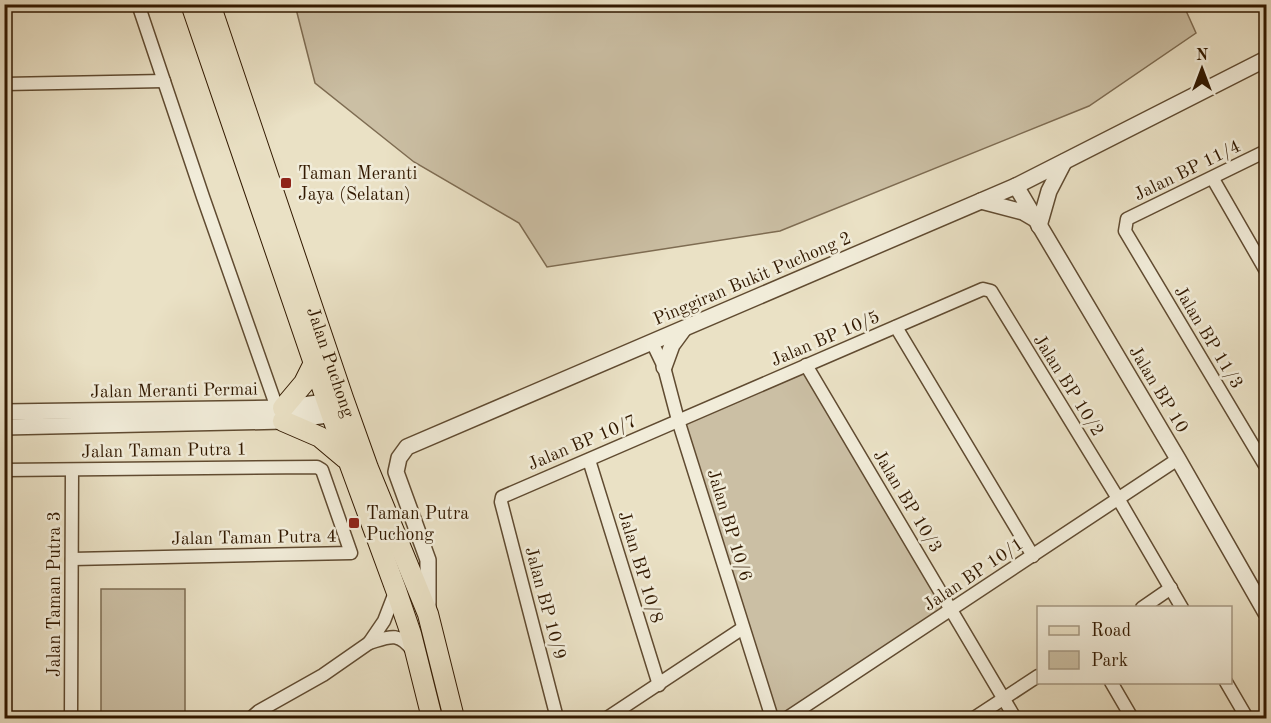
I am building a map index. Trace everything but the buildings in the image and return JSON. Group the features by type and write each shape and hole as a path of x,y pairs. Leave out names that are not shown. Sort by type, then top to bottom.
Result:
{"main road":[{"name":"Jalan Puchong","path":"191,4 314,363 368,468 428,614 454,718"},
{"name":"Jalan Puchong","path":"210,4 338,407 347,459 396,590 432,718"},
{"path":"314,363 304,383 281,412 320,436 347,459"}],"street":[{"path":"4,427 281,412 203,197 138,4"},
{"name":"Pinggiran Bukit Puchong 2","path":"428,614 428,560 396,472 399,459 407,447 1016,186 1266,59"},
{"path":"4,84 164,81"},
{"name":"Jalan BP 11/4","path":"1125,224 1127,219 1213,179 1266,151"},
{"path":"981,201 1023,212 1037,222 1064,162"},
{"path":"1213,179 1266,271"},
{"name":"Jalan BP 10","path":"1016,186 1178,459 1266,613"},
{"name":"Jalan BP 11/3","path":"1125,224 1125,231 1266,467"},
{"name":"Jalan BP 10/5","path":"678,420 987,289"},
{"name":"Jalan BP 10/2","path":"987,289 991,291 1119,500 1181,606"},
{"path":"664,367 672,345 685,327"},
{"path":"896,327 1033,556"},
{"name":"Jalan BP 10/6","path":"652,342 664,367 678,420 772,718"},
{"name":"Jalan BP 10/3","path":"806,365 1015,718"},
{"name":"Jalan Meranti Permai","path":"4,412 281,412 338,407"},
{"name":"Jalan BP 10/7","path":"502,497 678,420"},
{"name":"Jalan BP 10/1","path":"787,718 1178,459"},
{"name":"Jalan BP 10/8","path":"589,460 659,684"},
{"name":"Jalan Taman Putra 1","path":"4,470 308,466 322,470"},
{"name":"Jalan Taman Putra 3","path":"71,718 72,470"},
{"name":"Jalan Taman Putra 4","path":"72,559 351,553 322,470"},
{"name":"Jalan BP 10/9","path":"502,497 501,502 557,718"},
{"path":"1145,606 1171,588"},
{"path":"369,643 384,621 396,590"},
{"path":"607,718 743,628"},
{"path":"251,718 259,711 323,675 369,643 391,636 404,640 416,656"},
{"path":"974,718 1037,677"},
{"path":"1112,684 1132,718"},
{"path":"1227,684 1247,718"}],"green space":[{"path":"1183,4 1196,33 1089,106 780,231 547,267 519,223 414,162 315,83 295,5"},
{"path":"806,365 951,610 787,718 772,718 678,420"},
{"path":"101,589 185,589 185,713 101,713"}],"place":[{"name":"Taman Meranti Jaya (Selatan)","path":"286,183"},
{"name":"Taman Putra Puchong","path":"354,523"}]}
